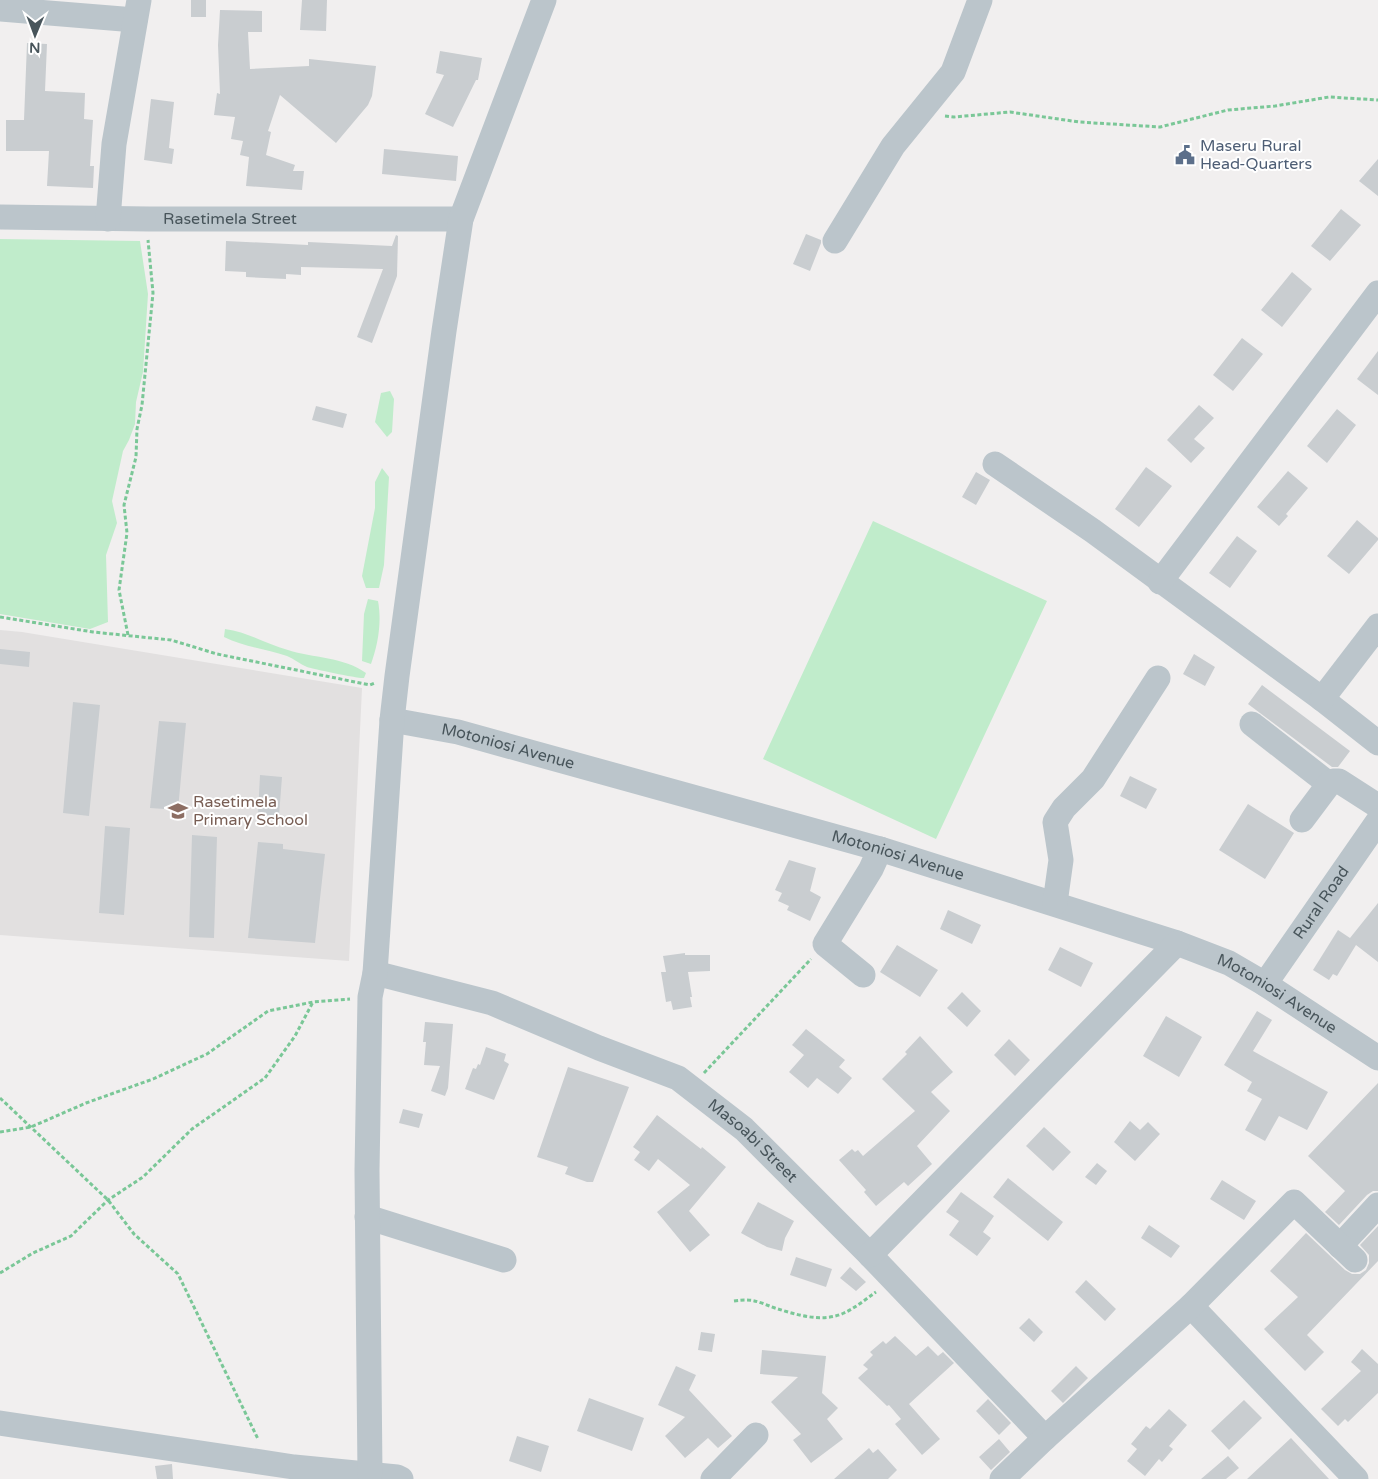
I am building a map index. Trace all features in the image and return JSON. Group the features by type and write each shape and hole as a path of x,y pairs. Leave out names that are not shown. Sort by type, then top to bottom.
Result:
{"street":[{"path":"370,1474 367,1217 370,997 375,973 392,720 397,676 461,219 544,0"},
{"path":"835,242 893,146 953,72 980,0"},
{"path":"0,9 137,10 114,144 108,219"},
{"name":"Rasetimela Street","path":"0,217 108,219 461,219"},
{"path":"1160,582 1378,293"},
{"path":"995,464 1093,531 1322,699 1378,743"},
{"path":"1322,699 1378,626"},
{"path":"1055,903 1061,860 1055,822 1064,808 1093,779 1158,678"},
{"name":"Motoniosi Avenue","path":"392,720 458,732 880,850 1055,903 1177,943 1228,963 1265,984 1378,1058"},
{"path":"1252,724 1328,784"},
{"path":"1302,820 1328,784 1333,781 1339,781 1378,806"},
{"name":"Rural Road","path":"1265,984 1378,821"},
{"path":"863,975 825,944 871,870 880,850"},
{"path":"870,1255 1177,943"},
{"name":"Masoabi Street","path":"375,973 492,1002 599,1048 678,1078 744,1129 870,1255 1045,1438"},
{"path":"1002,1479 1191,1306 1294,1202 1348,1253 1378,1204"},
{"path":"367,1217 504,1260"},
{"path":"1191,1306 1356,1479"},
{"path":"0,1423 291,1473 370,1474 401,1479"},
{"path":"713,1479 756,1435"}],"path":[{"path":"920,113 954,117 1010,112 1079,122 1160,127 1228,110 1275,106 1329,96 1378,100"},
{"path":"128,635 119,590 127,534 124,505 136,458 137,430 142,405 153,293 148,239 149,219"},
{"path":"0,617 93,632 171,640 216,654 370,685 397,676"},
{"path":"690,1088 825,944"},
{"path":"0,1132 31,1127 207,1054 268,1011 313,1002 370,997"},
{"path":"0,1273 71,1236 108,1200 143,1177 192,1130 265,1078 295,1036 313,1002"},
{"path":"0,1098 108,1200 134,1234 178,1274 261,1446"},
{"path":"734,1301 757,1300 772,1307 808,1317 829,1317 844,1313 893,1280"}],"shaded area":[{"name":"Rasetimela Primary School","path":"0,630 22,632 362,688 349,961 0,935"}],"green space":[{"path":"0,239 140,241 148,294 143,372 136,402 135,424 123,451 112,501 117,523 106,555 108,622 90,629 0,614"},
{"path":"390,391 394,399 392,432 387,437 375,422 381,393"},
{"path":"382,468 389,477 384,565 379,588 366,588 362,576 375,508 375,482"},
{"path":"873,521 1047,601 936,839 763,759"},
{"path":"368,599 378,601 380,617 376,649 371,664 362,661 364,614"},
{"path":"225,629 298,653 348,664 366,673 364,678 361,678 307,667 287,656 224,637"}],"building":[{"path":"191,0 206,0 206,17 191,17"},
{"path":"302,0 327,0 326,31 300,30"},
{"path":"220,10 262,11 262,32 248,32 250,69 309,66 309,59 376,66 372,96 368,105 336,143 280,95 268,131 271,132 266,155 295,165 293,171 304,171 302,190 246,186 249,157 240,155 243,141 231,139 235,117 214,115 217,93 220,94 218,45"},
{"path":"27,43 47,44 45,91 85,93 84,119 93,120 90,166 94,166 93,188 47,186 49,151 6,151 6,120 24,120"},
{"path":"440,51 482,58 478,80 476,80 453,127 425,114 444,75 436,73"},
{"path":"151,99 174,102 169,148 174,149 172,164 144,160"},
{"path":"384,149 458,156 456,181 382,174"},
{"path":"1378,159 1378,196 1359,181"},
{"path":"1341,209 1361,225 1330,261 1311,246"},
{"path":"806,234 821,240 810,271 793,264"},
{"path":"396,235 398,236 397,276 372,343 357,337 383,269 301,267 301,275 286,274 286,279 246,277 246,272 225,271 226,241 308,245 308,242 392,246"},
{"path":"1292,272 1312,289 1282,327 1261,310"},
{"path":"1242,338 1263,354 1233,391 1213,375"},
{"path":"1378,351 1378,395 1357,379"},
{"path":"1199,405 1214,418 1194,439 1205,448 1191,463 1167,440"},
{"path":"316,406 347,414 343,428 312,420"},
{"path":"1337,409 1356,425 1327,463 1307,446"},
{"path":"1146,467 1172,486 1139,527 1115,509"},
{"path":"1288,471 1308,488 1286,514 1288,516 1279,526 1257,507"},
{"path":"976,472 990,480 976,505 962,497"},
{"path":"1357,520 1378,540 1349,574 1327,556"},
{"path":"1237,536 1257,551 1230,588 1209,573"},
{"path":"0,649 30,652 29,667 0,664"},
{"path":"1194,654 1215,667 1205,686 1183,674"},
{"path":"1262,685 1350,751 1338,767 1332,767 1248,704"},
{"path":"73,702 100,705 89,816 63,813"},
{"path":"159,721 186,723 178,810 150,808"},
{"path":"260,775 282,777 279,816 258,814"},
{"path":"1130,776 1157,789 1146,809 1120,796"},
{"path":"1248,804 1294,833 1265,879 1219,850"},
{"path":"105,826 130,828 124,915 99,913"},
{"path":"192,835 217,837 214,938 189,937"},
{"path":"258,842 283,844 283,849 325,854 315,943 248,938"},
{"path":"789,860 816,868 810,891 821,897 810,921 787,910 789,906 778,901 782,893 775,890"},
{"path":"1378,903 1378,962 1356,945 1337,976 1333,974 1329,980 1313,970 1338,930 1350,938"},
{"path":"948,910 981,925 972,944 940,929"},
{"path":"897,945 938,970 920,997 880,972"},
{"path":"1060,947 1093,963 1081,987 1048,970"},
{"path":"685,953 685,955 710,955 710,971 688,972 692,1007 673,1010 671,1001 666,1002 661,972 666,972 663,956"},
{"path":"962,992 981,1011 967,1027 947,1008"},
{"path":"1257,1011 1272,1020 1253,1051 1328,1092 1307,1130 1279,1116 1265,1141 1245,1130 1262,1099 1247,1091 1252,1082 1224,1065"},
{"path":"1166,1016 1202,1037 1179,1077 1143,1056"},
{"path":"425,1022 453,1024 448,1088 445,1096 431,1091 440,1066 424,1065 426,1042 423,1042"},
{"path":"806,1029 845,1060 839,1067 852,1078 838,1094 817,1078 808,1088 789,1072 804,1055 792,1045"},
{"path":"920,1036 953,1072 931,1092 950,1111 917,1146 932,1164 908,1186 904,1182 876,1206 864,1192 866,1190 839,1160 852,1149 855,1152 858,1150 863,1156 915,1111 882,1079 907,1054 905,1052"},
{"path":"1009,1039 1030,1060 1015,1076 994,1055"},
{"path":"486,1047 506,1054 504,1061 509,1064 494,1100 465,1089 473,1068 476,1069 478,1064 480,1065"},
{"path":"568,1067 629,1087 593,1182 587,1182 565,1174 568,1167 537,1157"},
{"path":"1378,1083 1378,1191 1373,1191 1367,1195 1339,1225 1325,1212 1345,1191 1308,1156"},
{"path":"403,1109 423,1114 419,1128 399,1123"},
{"path":"657,1115 701,1149 702,1147 726,1167 689,1211 710,1235 690,1252 657,1212 690,1185 658,1159 649,1171 634,1160 640,1152 633,1147"},
{"path":"1130,1121 1140,1130 1148,1122 1160,1134 1135,1161 1114,1142"},
{"path":"1044,1127 1071,1152 1053,1171 1026,1146"},
{"path":"1097,1163 1107,1171 1096,1185 1085,1177"},
{"path":"1008,1178 1063,1222 1048,1241 993,1197"},
{"path":"1222,1180 1256,1201 1244,1220 1210,1199"},
{"path":"961,1192 994,1216 983,1232 991,1238 977,1256 949,1235 959,1221 946,1212"},
{"path":"758,1202 794,1221 785,1238 782,1251 767,1247 741,1233"},
{"path":"1149,1225 1180,1246 1171,1258 1141,1238"},
{"path":"1378,1226 1378,1261 1307,1335 1324,1352 1305,1371 1264,1329 1298,1297 1270,1271 1306,1233 1345,1270 1352,1274 1360,1274 1366,1270 1369,1263 1369,1255 1360,1245"},
{"path":"796,1257 832,1269 826,1287 790,1275"},
{"path":"850,1267 866,1282 856,1291 840,1278"},
{"path":"1086,1280 1116,1309 1105,1321 1075,1292"},
{"path":"1029,1318 1043,1332 1034,1342 1019,1328"},
{"path":"701,1332 715,1334 712,1352 698,1350"},
{"path":"895,1336 916,1356 928,1346 938,1356 943,1352 954,1363 909,1404 940,1439 922,1455 895,1424 901,1419 889,1405 887,1406 858,1378 868,1369 863,1365 873,1355 870,1352 883,1341 886,1344"},
{"path":"1362,1349 1378,1364 1378,1393 1348,1422 1345,1419 1338,1426 1321,1409 1361,1371 1351,1362"},
{"path":"762,1350 826,1356 822,1393 838,1408 827,1419 843,1439 811,1463 793,1440 801,1434 771,1402 798,1377 760,1374"},
{"path":"676,1366 696,1375 689,1390 732,1436 718,1448 708,1438 685,1458 665,1436 685,1417 658,1405"},
{"path":"1076,1366 1088,1378 1063,1403 1051,1391"},
{"path":"589,1398 644,1418 632,1451 577,1431"},
{"path":"988,1399 1011,1423 999,1435 976,1411"},
{"path":"1244,1400 1262,1418 1229,1450 1211,1431"},
{"path":"1169,1409 1187,1425 1169,1446 1173,1449 1162,1462 1159,1459 1145,1476 1127,1461 1137,1449 1131,1444 1146,1426 1150,1429"},
{"path":"517,1436 549,1446 541,1472 509,1461"},
{"path":"1291,1438 1329,1479 1247,1479"},
{"path":"999,1439 1010,1452 991,1470 979,1457"},
{"path":"869,1448 873,1453 878,1449 897,1470 888,1479 834,1479"},
{"path":"1228,1456 1239,1468 1226,1479 1201,1479"},
{"path":"172,1464 173,1479 157,1479 155,1466"}],"place":[{"name":"Maseru Rural Head-Quarters","path":"1185,155"},
{"name":"Rasetimela Primary School","path":"178,811"}]}
